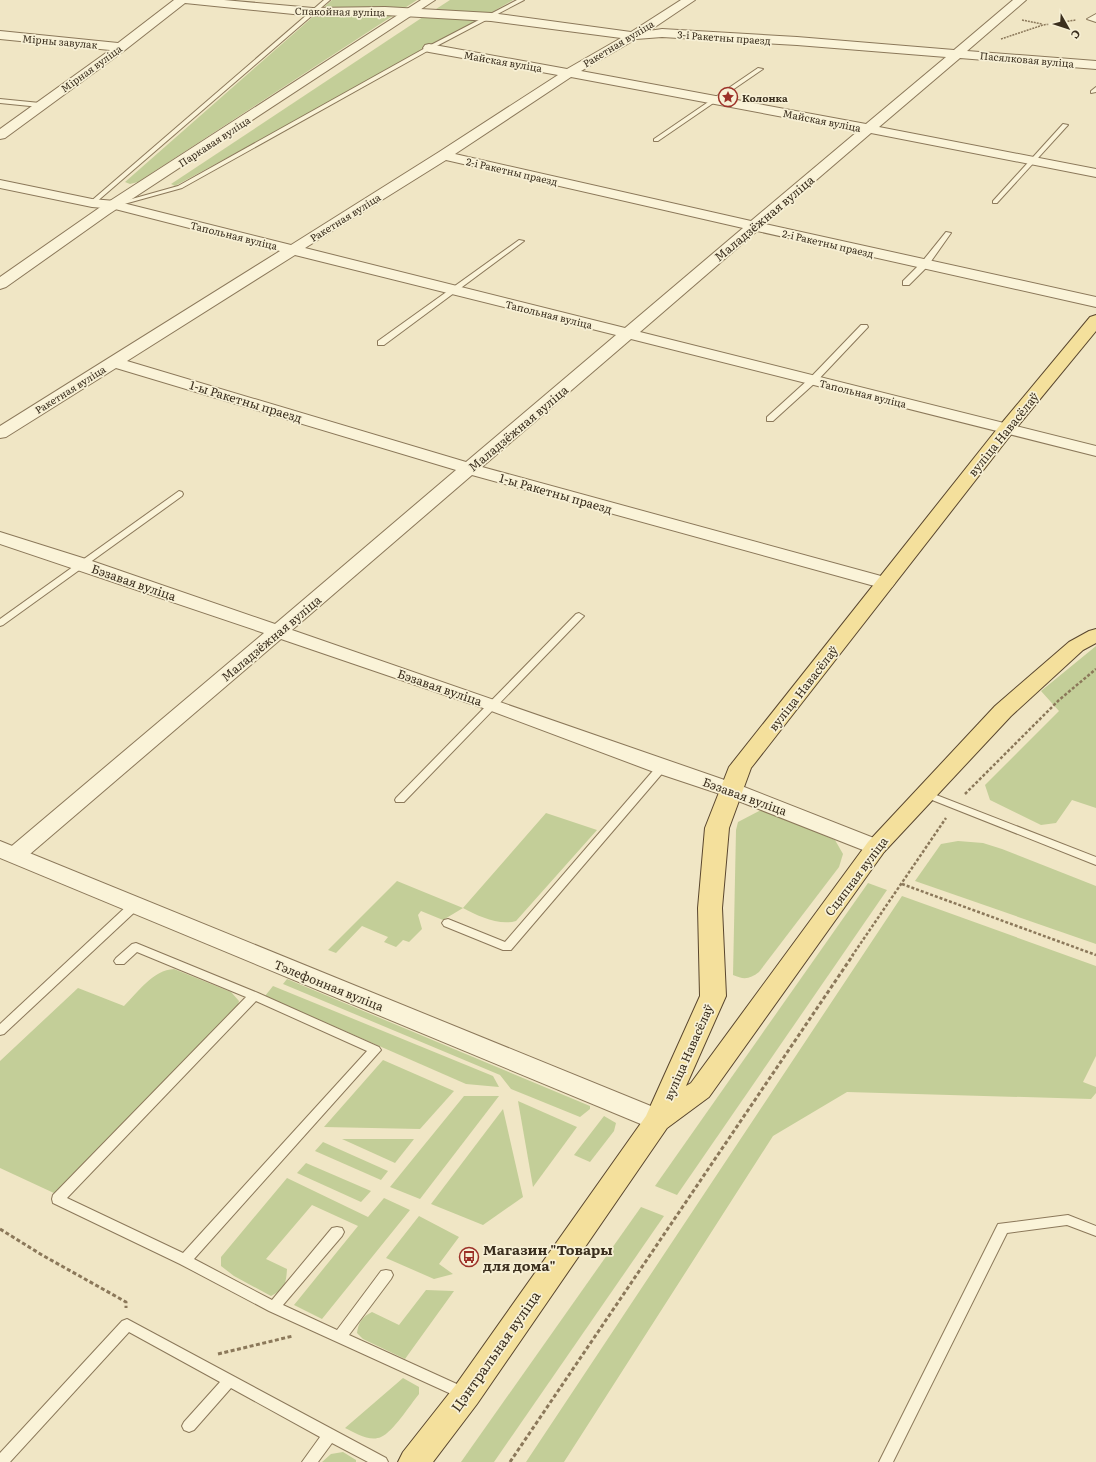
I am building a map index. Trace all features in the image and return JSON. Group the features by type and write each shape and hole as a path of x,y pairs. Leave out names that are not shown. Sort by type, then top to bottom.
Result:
{"main road":[{"name":"вуліца Навасёлаў","path":"658,1120 713,996 710,908 717,828 740,767 1007,428 1096,320"},
{"name":"Сцяпная вуліца","path":"658,1120 700,1090 876,847 1002,710 1076,646 1096,636"},
{"name":"Цэнтральная вуліца","path":"414,1462 466,1395 658,1120"}],"street":[{"name":"Мірная вуліца","path":"0,135 121,47 181,0"},
{"name":"Спакойная вуліца","path":"188,0 313,12 385,11 491,16"},
{"name":"Паркавая вуліца","path":"0,284 115,205 429,0"},
{"name":"Ракетная вуліца","path":"0,433 444,155 570,72 633,36 689,0"},
{"name":"Маладзёжная вуліца","path":"7,852 278,632 1020,0"},
{"name":"3-і Ракетны праезд","path":"491,16 633,36 662,33 958,53"},
{"name":"Мірны завулак","path":"0,35 121,47"},
{"name":"Майская вуліца","path":"429,48 716,99 1096,173"},
{"name":"Пасялковая вуліца","path":"958,53 1096,65"},
{"name":"2-і Ракетны праезд","path":"444,155 924,265 1096,302"},
{"name":"Тапольная вуліца","path":"0,184 92,203 115,205 1096,450"},
{"name":"1-ы Ракетны праезд","path":"114,362 470,468 885,583"},
{"name":"Бэзавая вуліца","path":"0,538 82,564 493,704 662,767 731,790 876,847"},
{"name":"Тэлефонная вуліца","path":"7,852 134,906 658,1120"}],"lane":[{"path":"92,203 327,0"},
{"path":"115,205 180,187 429,48 521,0"},
{"path":"1096,16 1090,19 1096,20"},
{"path":"656,140 760,69"},
{"path":"0,101 40,105"},
{"path":"995,202 1031,160 1065,124"},
{"path":"906,283 924,265 948,233"},
{"path":"381,343 521,240"},
{"path":"770,419 813,380 864,328"},
{"path":"0,623 179,494"},
{"path":"400,800 578,616"},
{"path":"448,923 507,947 662,767"},
{"path":"926,794 1096,861"},
{"path":"0,1031 134,906"},
{"path":"120,961 136,947 254,996 375,1050 185,1260"},
{"path":"254,996 58,1199 185,1260 274,1307 325,1329 466,1395"},
{"path":"886,1462 1003,1228 1068,1220 1096,1231"},
{"path":"274,1307 338,1232"},
{"path":"340,1336 386,1275"},
{"path":"0,1462 127,1325 193,1360 229,1382 381,1462"},
{"path":"189,1426 229,1382"},
{"path":"309,1462 330,1435"}],"path":[{"path":"1043,25 1069,20"},
{"path":"510,1462 954,806 1058,700 1096,669"},
{"path":"902,884 1096,955"},
{"path":"0,1229 42,1255 126,1302 127,1325"},
{"path":"193,1360 325,1329"}],"green space":[{"path":"332,0 417,0 138,182 130,184 125,182"},
{"path":"450,0 513,0 487,15 433,11"},
{"path":"426,15 482,19 175,186 171,184"},
{"path":"1096,646 1096,808 1072,800 1056,823 1041,825 990,800 985,785 1059,711 1041,691"},
{"path":"761,810 772,812 835,840 843,854 839,867 759,972 750,977 740,978 733,975 736,830 738,822"},
{"path":"546,813 597,830 516,921 496,921 482,917 463,908"},
{"path":"958,841 983,843 1002,849 1096,886 1096,944 915,881 941,844"},
{"path":"397,881 463,908 443,920 421,911 418,915 422,929 409,942 403,940 396,947 384,942 388,937 362,926 336,953 328,950"},
{"path":"868,883 887,890 677,1195 655,1186"},
{"path":"902,896 1096,966 1096,1056 1083,1082 1096,1087 1096,1093 1091,1099 847,1092 773,1136 564,1462 526,1462"},
{"path":"174,969 231,992 239,1001 237,1009 56,1194 0,1168 0,1061 78,988 124,1006 140,988 153,977 166,970"},
{"path":"287,979 590,1106 590,1109 580,1117 511,1089 500,1075 283,984"},
{"path":"273,986 493,1076 499,1087 466,1084 265,996"},
{"path":"383,1060 454,1091 420,1129 324,1127"},
{"path":"464,1096 499,1096 420,1199 390,1187"},
{"path":"518,1101 577,1127 533,1187"},
{"path":"503,1109 523,1197 483,1225 431,1204"},
{"path":"604,1116 616,1123 614,1131 590,1162 574,1155"},
{"path":"342,1139 414,1139 395,1163"},
{"path":"323,1142 388,1171 381,1180 315,1151"},
{"path":"306,1163 371,1191 361,1202 297,1173"},
{"path":"287,1178 368,1217 384,1198 410,1210 322,1319 294,1305 358,1226 312,1205 266,1259 287,1269 284,1286 271,1296 234,1276 221,1266 221,1257"},
{"path":"641,1207 664,1216 494,1462 461,1462"},
{"path":"419,1216 459,1237 439,1264 453,1274 434,1279 386,1258"},
{"path":"426,1290 454,1291 405,1359 363,1339 357,1333 358,1326 362,1320 372,1312 399,1325"},
{"path":"403,1378 419,1387 419,1394 391,1430 381,1437 367,1438 345,1428"},
{"path":"343,1452 356,1460 356,1462 322,1462 331,1454"}],"place":[{"name":"Колонка","path":"728,97"},
{"name":"Магазин \"Товары для дома\"","path":"469,1257"}]}
